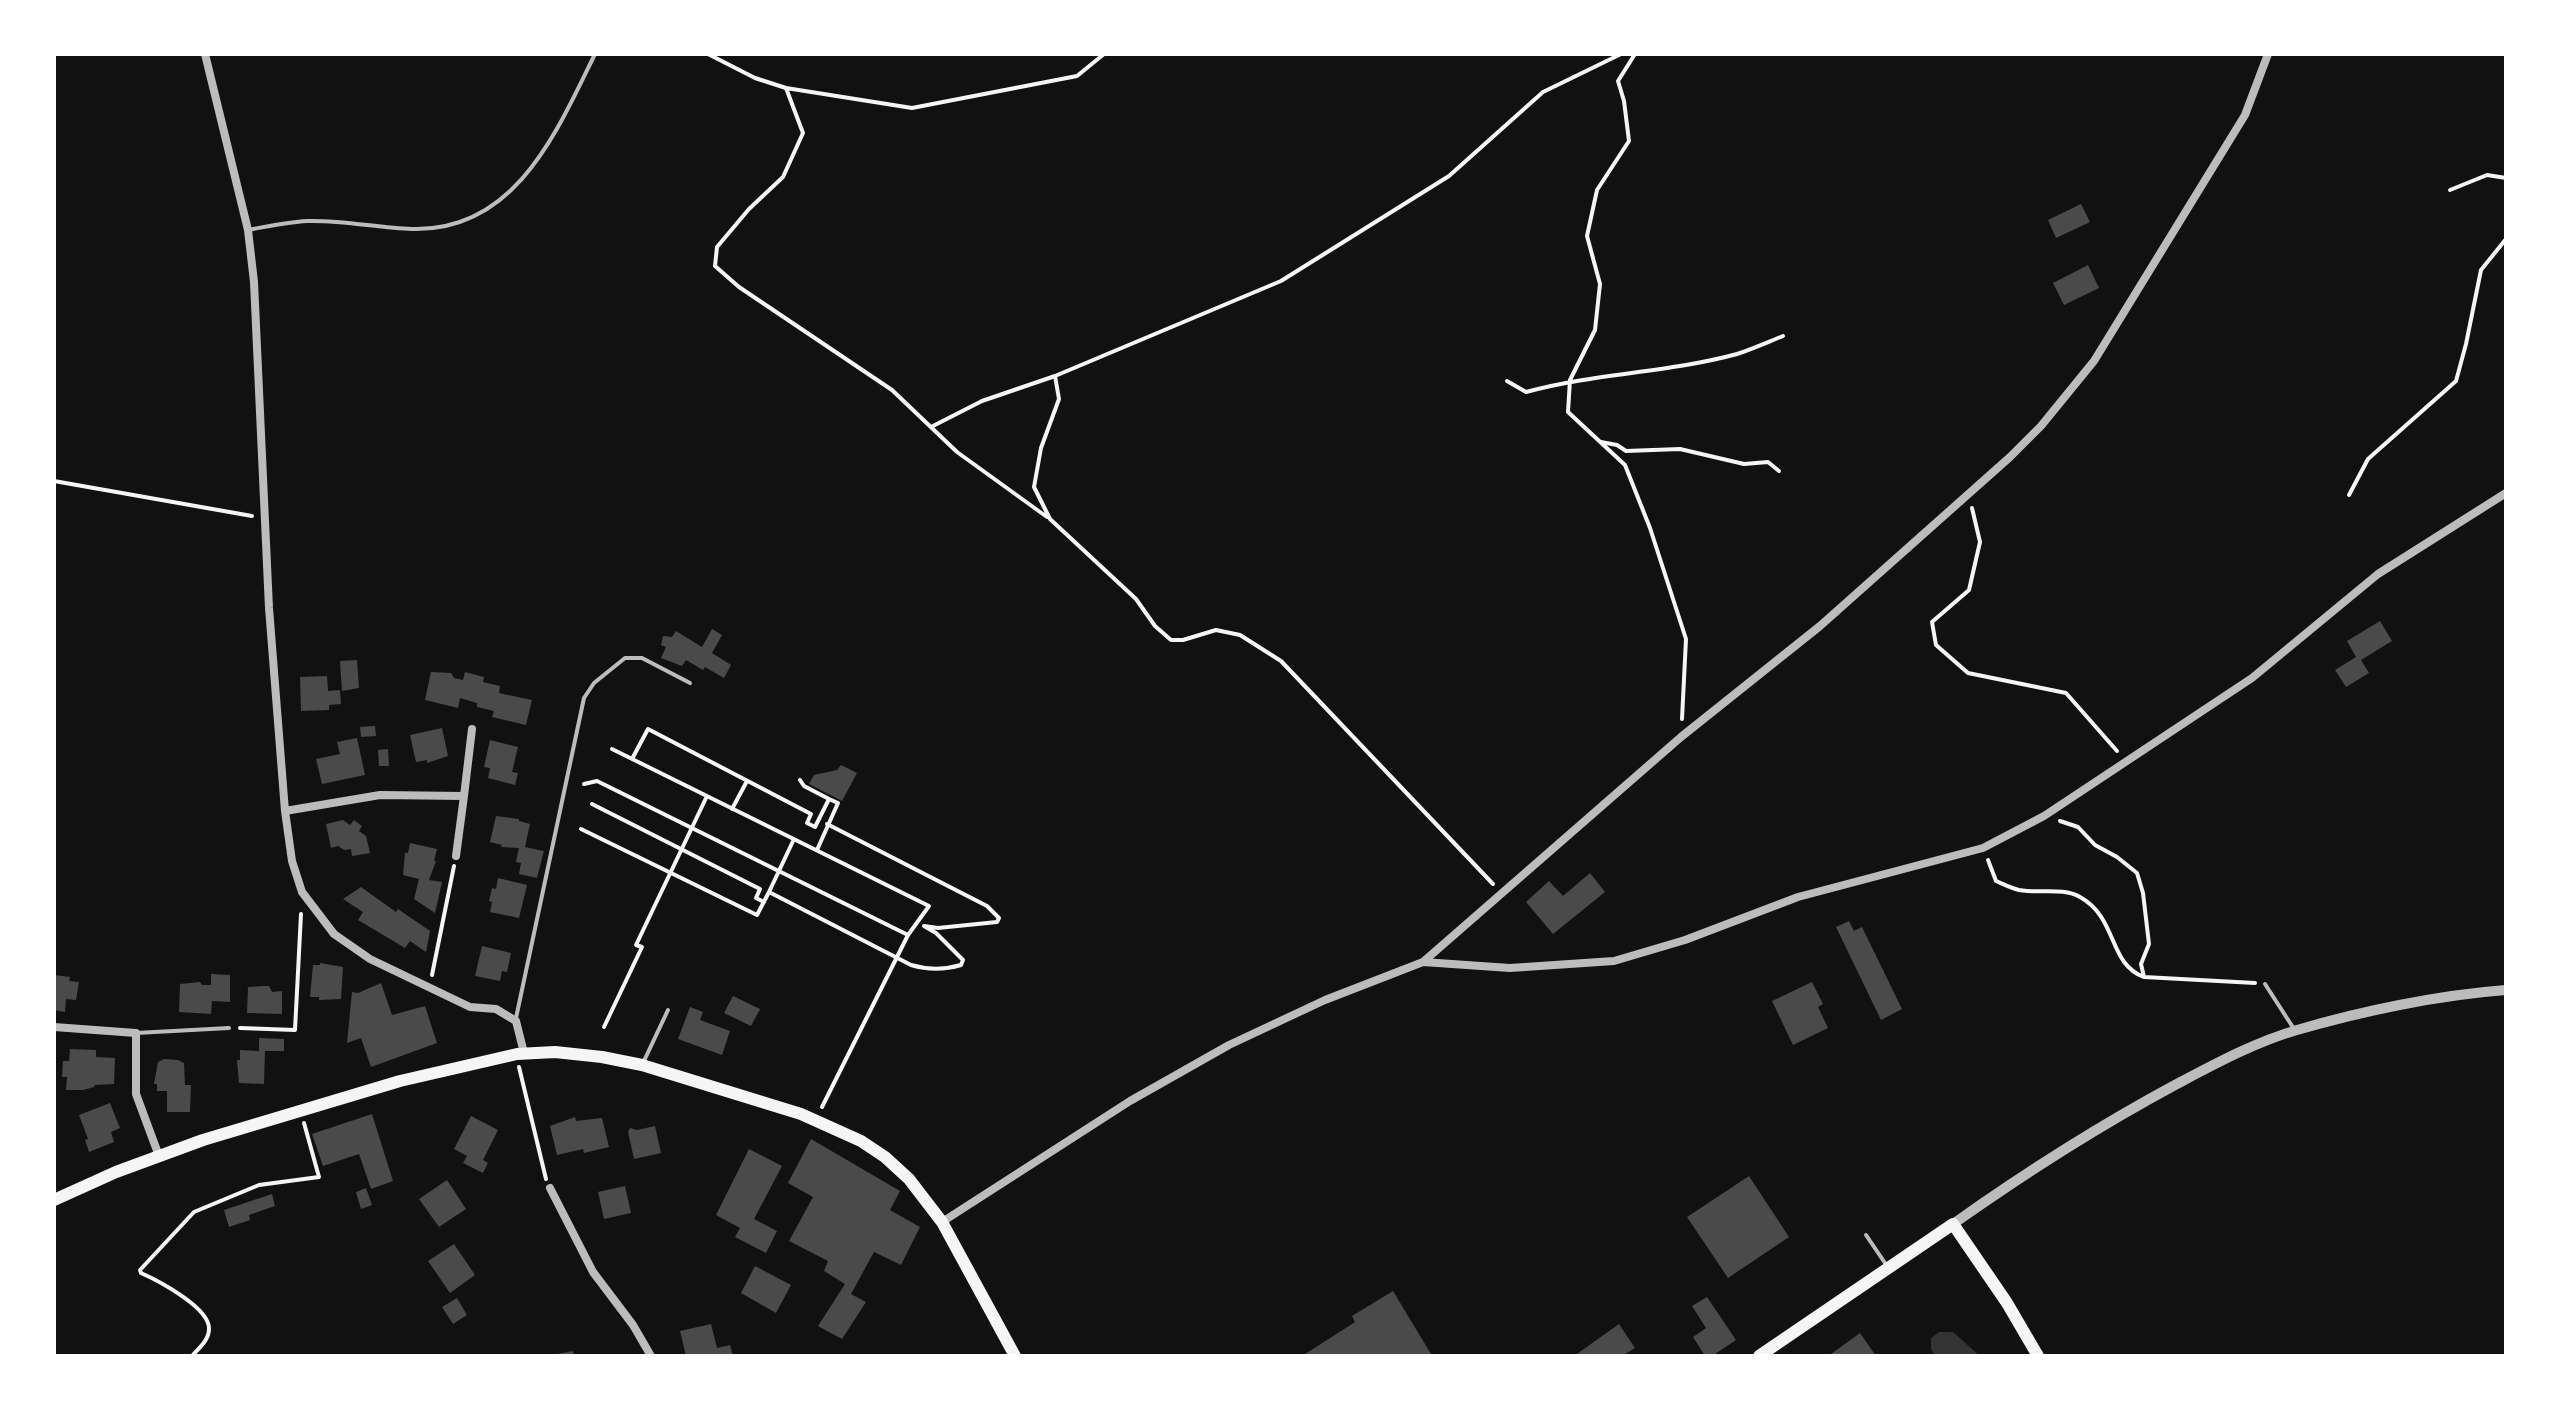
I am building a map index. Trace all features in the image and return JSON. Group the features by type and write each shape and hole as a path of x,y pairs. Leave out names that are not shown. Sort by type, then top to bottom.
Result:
{"main road":[{"path":"54,1200 116,1172 203,1140 400,1081 521,1053 555,1052 642,1065 754,1098 814,1120 861,1141 885,1157 909,1179 942,1222 1015,1356"},
{"path":"1759,1356 1953,1224 2007,1303 2038,1356"}],"street":[{"path":"205,54 248,230 254,282 265,517 285,811 292,861 302,892 334,934 370,959 429,989 470,1007 496,1009 516,1021 521,1053"},
{"path":"942,1222 1130,1101 1229,1045 1325,1000 1423,962 1681,737 1820,626 2041,426 2094,361 2217,165 2245,115 2268,54"},
{"path":"1423,962 1510,968 1614,961 1685,940 1798,897 1983,848 2044,816 2252,678 2378,574 2506,493"},
{"path":"456,856 472,729"},
{"path":"285,811 380,795 464,796"},
{"path":"1953,1224 2030,1169 2097,1127 2211,1066 2295,1030 2465,993 2506,990"},
{"path":"54,1027 136,1033 136,1094 159,1156"},
{"path":"550,1188 593,1272 633,1325 651,1356"}],"lane":[{"path":"248,230 280,223 311,221 414,229 447,226 473,217 496,204 531,171 553,139 595,54"},
{"path":"516,1021 584,698 594,683 625,658 642,658 690,683"},
{"path":"2265,984 2295,1030"},
{"path":"642,1065 668,1010"},
{"path":"136,1033 229,1028"},
{"path":"1866,1235 1887,1267"}],"path":[{"path":"708,54 755,78 786,88 912,108 1077,76 1104,54"},
{"path":"931,427 982,401 1055,376 1281,281 1449,176 1543,92 1621,54"},
{"path":"1635,54 1618,81 1629,141 1597,190 1587,236 1600,284 1595,330 1570,380 1568,412 1625,465 1650,528 1686,639 1681,737"},
{"path":"786,88 803,133 783,177 749,209 717,247 715,266 739,287 892,390 957,452 1050,519 1136,599 1155,626 1171,640 1183,640 1216,630 1240,635 1281,661 1502,893"},
{"path":"2450,190 2487,175 2506,178"},
{"path":"2349,495 2368,459 2456,381 2481,270 2506,239"},
{"path":"1507,381 1526,392 1570,380 1696,363 1739,353 1783,336"},
{"path":"1050,519 1034,487 1041,448 1059,399 1055,376"},
{"path":"1599,441 1617,445 1626,451 1680,449 1744,464 1768,462 1779,471"},
{"path":"54,481 265,517"},
{"path":"1969,494 1980,542 1969,590 1932,622 1936,645 1968,673 2066,693 2128,761"},
{"path":"632,759 648,729 811,814 807,823 815,827 829,799"},
{"path":"612,749 929,906 908,935 839,1077 814,1120"},
{"path":"800,780 804,786 838,803 817,851"},
{"path":"584,784 597,781 908,935"},
{"path":"732,809 747,781"},
{"path":"604,1027 642,947 636,945 707,796"},
{"path":"592,804 760,889 756,898 764,902"},
{"path":"2044,816 2078,827 2095,845 2137,873 2143,893 2149,944 2141,964 2144,977"},
{"path":"827,824 987,906 999,918 997,922 938,928 924,926"},
{"path":"581,829 757,915 794,839"},
{"path":"1983,848 1996,881 2019,890 2078,895 2101,913 2131,972 2144,977 2265,984"},
{"path":"429,989 456,856"},
{"path":"229,1028 295,1030 302,892"},
{"path":"769,892 923,969 961,965 963,960 936,933 918,922"},
{"path":"521,1053 540,1158 550,1188"},
{"path":"192,1356 207,1339 210,1328 206,1318 169,1286 140,1270 194,1212 259,1185 319,1177 301,1111"}],"shaded area":[{"path":"1939,1332 1953,1332 1980,1356 1935,1356 1931,1338"}],"building":[{"path":"2081,204 2090,222 2056,238 2048,220"},
{"path":"2088,265 2099,288 2064,305 2053,283"},
{"path":"2380,621 2392,641 2361,660 2369,673 2346,687 2335,670 2356,657 2347,641"},
{"path":"712,629 722,635 712,653 731,665 724,678 686,660 682,666 661,658 666,647 661,645 663,636 672,637 676,631 702,647"},
{"path":"357,660 359,688 342,691 340,661"},
{"path":"431,672 451,673 454,678 463,680 465,672 484,677 483,682 500,686 499,693 532,700 526,725 492,717 494,711 460,698 458,708 425,700"},
{"path":"327,676 328,691 340,690 341,704 329,705 329,710 301,711 300,677"},
{"path":"375,726 376,736 361,737 360,727"},
{"path":"442,728 448,756 427,763 427,760 416,762 410,735"},
{"path":"357,738 365,775 322,784 316,759 340,754 337,742"},
{"path":"490,740 518,747 512,772 518,773 515,785 488,778 490,768 484,767"},
{"path":"388,749 389,766 379,766 378,750"},
{"path":"841,765 857,773 842,801 809,784 814,775 837,770"},
{"path":"496,816 530,824 525,847 544,851 537,878 519,874 521,863 516,862 519,848 501,847 490,842"},
{"path":"343,820 350,825 354,820 362,826 359,831 366,836 370,853 352,856 351,849 331,848 326,824"},
{"path":"410,843 437,849 429,880 442,882 435,913 414,899 419,879 403,875 405,853 408,853"},
{"path":"1590,873 1605,892 1553,934 1526,902 1549,881 1563,896"},
{"path":"498,878 527,885 519,918 490,912 492,888 496,889"},
{"path":"361,887 430,931 426,952 410,941 405,948 358,920 363,912 343,899"},
{"path":"1849,921 1854,931 1862,927 1902,1009 1881,1020 1836,927"},
{"path":"482,946 511,953 507,972 502,971 500,981 475,976"},
{"path":"320,963 343,967 341,999 319,1000 319,997 310,997 313,965"},
{"path":"211,974 230,975 230,1002 212,1001 211,1014 179,1012 180,984 200,982 211,985"},
{"path":"54,975 79,982 76,1000 66,999 65,1012 54,1010"},
{"path":"1812,982 1823,1004 1818,1007 1828,1028 1793,1045 1772,1001"},
{"path":"381,983 392,1015 425,1006 437,1043 371,1067 361,1038 347,1043 352,992 358,993"},
{"path":"269,986 272,992 282,991 282,1014 247,1013 248,987"},
{"path":"733,996 760,1009 751,1026 724,1013"},
{"path":"690,1007 703,1012 700,1020 730,1031 722,1055 678,1039"},
{"path":"259,1038 284,1039 284,1051 265,1051 264,1084 239,1083 237,1060 240,1060 240,1050 259,1051"},
{"path":"70,1049 96,1050 96,1057 115,1058 114,1084 66,1090 67,1077 62,1077 63,1061 69,1061"},
{"path":"164,1059 184,1063 185,1085 191,1085 190,1112 167,1112 167,1091 157,1091 157,1084 154,1084 158,1062"},
{"path":"110,1103 120,1128 111,1132 114,1142 89,1152 85,1140 88,1139 79,1115"},
{"path":"372,1114 393,1181 371,1189 359,1154 323,1166 312,1134"},
{"path":"471,1116 498,1130 483,1160 488,1163 483,1173 463,1163 467,1156 454,1149"},
{"path":"575,1117 576,1121 602,1118 609,1147 557,1155 550,1126"},
{"path":"655,1126 661,1153 634,1159 628,1132 630,1128 637,1130"},
{"path":"811,1139 900,1191 890,1210 920,1227 901,1265 874,1252 851,1294 866,1302 842,1339 818,1326 845,1284 824,1271 828,1261 789,1241 813,1197 788,1183"},
{"path":"749,1149 782,1166 754,1219 777,1231 766,1253 735,1237 740,1228 716,1215"},
{"path":"1749,1176 1789,1237 1728,1278 1687,1217"},
{"path":"447,1180 466,1209 439,1227 419,1199"},
{"path":"625,1186 631,1213 604,1219 598,1192"},
{"path":"366,1188 372,1205 361,1209 356,1192"},
{"path":"272,1194 275,1206 249,1215 250,1220 229,1227 224,1210"},
{"path":"454,1244 475,1275 450,1293 428,1261"},
{"path":"755,1266 791,1285 776,1313 741,1293"},
{"path":"1393,1291 1431,1354 1302,1356 1355,1322 1352,1316"},
{"path":"1707,1297 1736,1340 1712,1356 1705,1356 1693,1337 1706,1328 1692,1306"},
{"path":"457,1298 467,1315 453,1324 442,1307"},
{"path":"711,1324 717,1348 730,1345 733,1356 686,1356 680,1331"},
{"path":"1619,1324 1635,1348 1622,1356 1574,1356"},
{"path":"1860,1333 1876,1356 1832,1356 1831,1354"},
{"path":"573,1351 574,1356 552,1355"}]}
